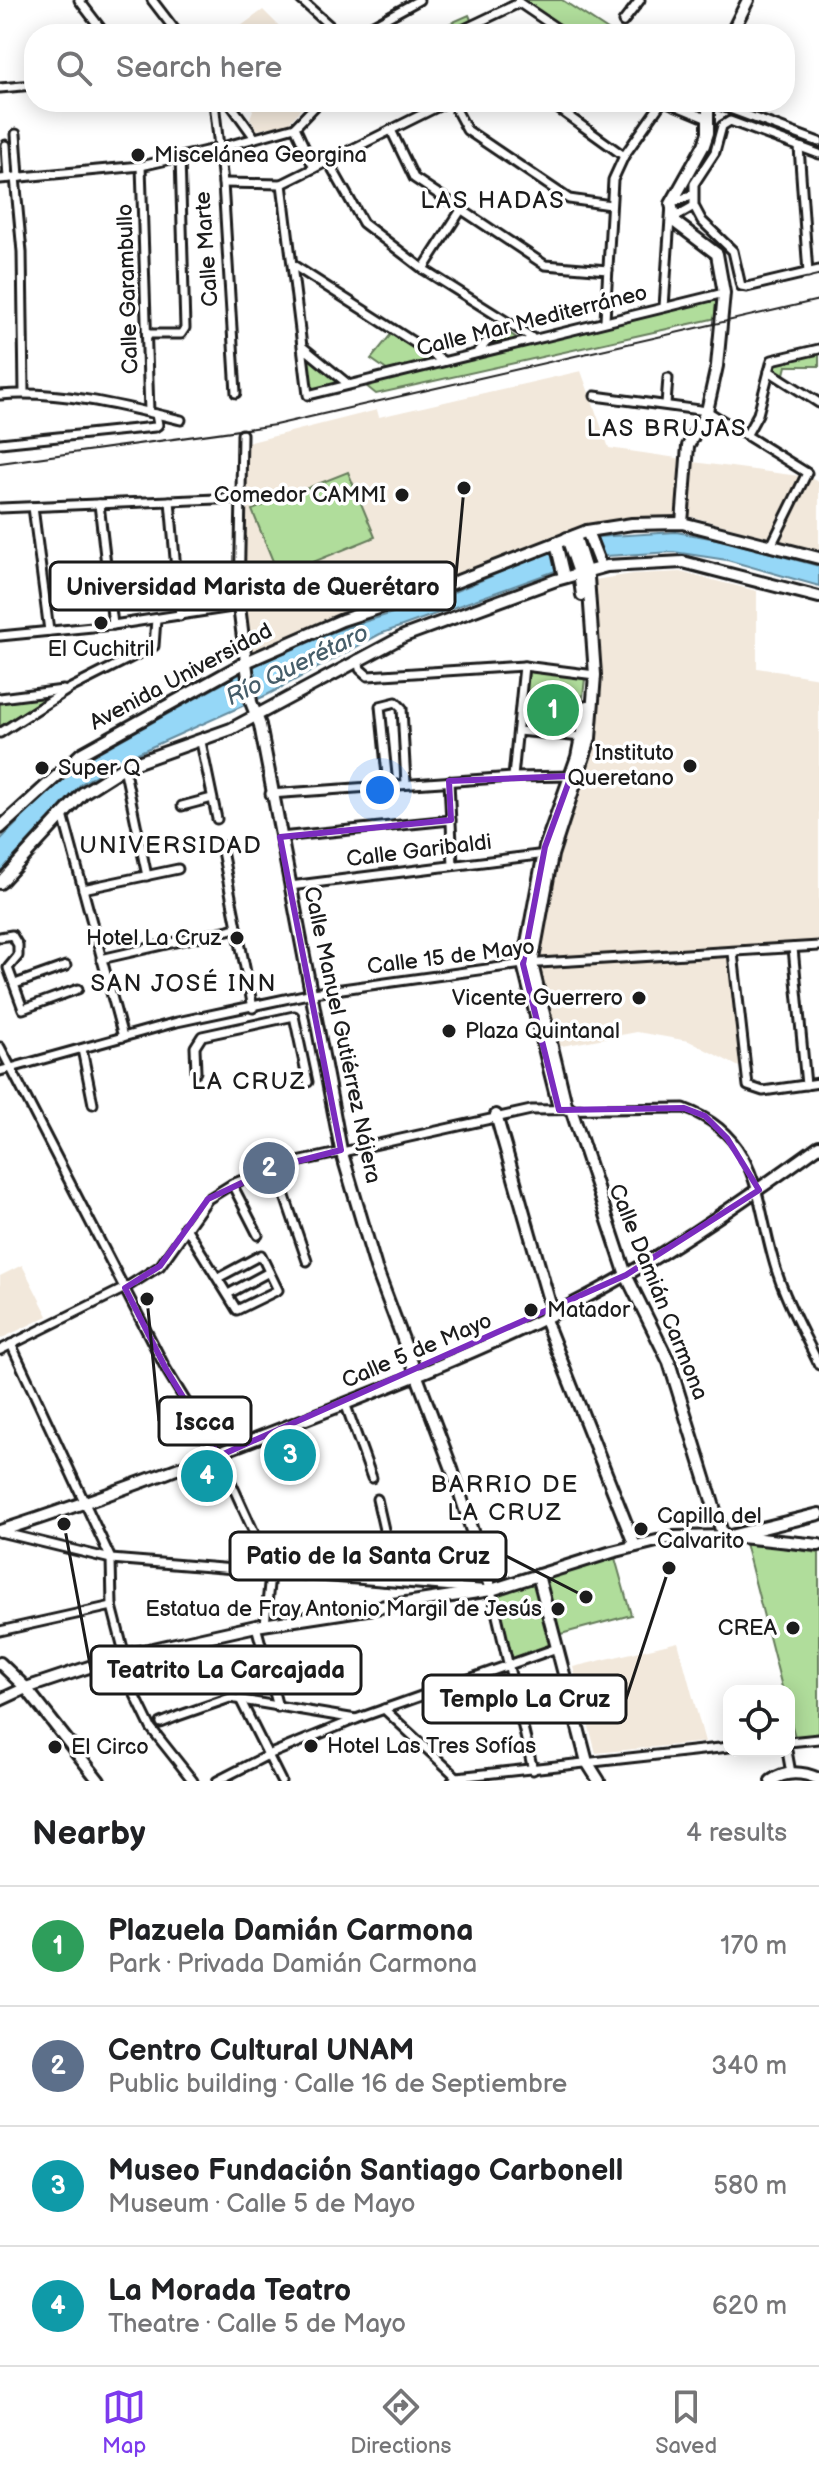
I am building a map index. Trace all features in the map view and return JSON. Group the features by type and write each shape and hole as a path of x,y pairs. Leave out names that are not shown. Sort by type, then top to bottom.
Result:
{"street":[{"path":"79,0 97,24"},
{"path":"152,0 170,24"},
{"path":"301,0 328,24"},
{"path":"375,24 419,0"},
{"path":"623,22 640,0"},
{"path":"736,24 748,0"},
{"path":"473,24 518,1 551,24"},
{"path":"0,88 24,86"},
{"name":"Calle Marte","path":"215,112 223,183 236,393"},
{"path":"236,112 255,138"},
{"path":"10,178 141,166 295,127 309,112"},
{"path":"223,183 282,184 428,112"},
{"path":"455,112 467,130 569,199 611,205"},
{"path":"563,112 624,156"},
{"path":"605,320 613,180 624,156 657,112"},
{"path":"690,112 708,119"},
{"path":"664,307 671,204 704,145 708,112"},
{"path":"736,112 819,142"},
{"path":"819,154 741,122 726,123 693,194 694,206 702,221 731,248 741,286 819,270"},
{"path":"295,127 314,168"},
{"path":"391,130 414,178 545,265 608,270"},
{"path":"10,178 16,134"},
{"path":"3,147 22,252 24,393"},
{"path":"799,147 808,273"},
{"path":"149,334 181,334 185,328 180,157"},
{"path":"328,161 363,223 423,269 531,337"},
{"name":"Calle Garambullo","path":"141,166 152,413"},
{"name":"Calle Mar Mediterráneo","path":"282,184 308,395 531,337 724,293"},
{"path":"671,204 693,194"},
{"path":"671,204 673,218 717,254 724,293 717,366 707,411 688,446 682,523"},
{"path":"673,218 694,206"},
{"path":"423,269 461,210"},
{"path":"293,265 443,361"},
{"path":"477,353 506,322"},
{"path":"304,348 348,384"},
{"path":"747,434 758,414 772,360 819,349"},
{"path":"769,371 819,403"},
{"path":"666,404 668,378"},
{"path":"0,395 24,393 181,420"},
{"path":"595,396 707,411 807,473 772,544"},
{"path":"0,443 155,427 158,425 152,413"},
{"path":"242,434 239,606 246,665"},
{"path":"0,508 241,498"},
{"path":"170,501 180,616"},
{"path":"99,504 113,625"},
{"path":"33,507 49,631"},
{"name":"Avenida Universidad","path":"0,828 82,753 246,665 342,620 572,539 632,524 682,523 819,558"},
{"path":"588,535 598,563"},
{"name":"Calle Damián Carmona","path":"572,539 582,570 592,675 590,738 548,854 527,964 565,1109 626,1275 669,1362 726,1536"},
{"path":"556,545 564,574"},
{"path":"0,883 91,786 124,767 201,742 404,636 564,574 598,563 683,562 819,597"},
{"path":"0,636 113,625 239,606"},
{"path":"0,733 69,689 154,646 156,619"},
{"path":"358,659 360,669 368,676 524,666 592,675"},
{"name":"Calle Manuel Gutiérrez Nájera","path":"246,665 251,702 257,715 270,794 313,993 341,1150 376,1268 452,1469 491,1590"},
{"path":"513,777 524,666"},
{"name":"Calle Damián Carmona","path":"575,776 592,675"},
{"path":"0,698 69,689"},
{"path":"388,785 380,706 396,702 402,708 406,784"},
{"path":"518,731 582,737"},
{"path":"201,742 217,819"},
{"path":"124,767 147,876"},
{"path":"386,769 405,767"},
{"path":"270,794 406,784 449,785 513,777 575,776"},
{"path":"449,785 453,865"},
{"path":"182,806 212,798"},
{"path":"63,815 123,1037"},
{"path":"280,837 451,820"},
{"path":"221,846 253,1008"},
{"name":"Calle Garibaldi","path":"290,886 548,854"},
{"path":"83,889 178,869"},
{"path":"101,959 237,928"},
{"path":"0,937 12,935 18,945 18,956 8,964 25,1010 78,989"},
{"name":"Calle 15 de Mayo","path":"0,1071 123,1037 313,993 527,964 819,946"},
{"path":"793,948 806,1085"},
{"path":"733,953 751,1089 763,1091 819,1083"},
{"path":"15,984 66,966"},
{"path":"219,1014 223,1030"},
{"path":"196,1072 196,1043 202,1036 294,1016 308,1082"},
{"path":"0,1047 166,1369 219,1456 270,1574 260,1625 278,1707"},
{"path":"82,1049 93,1104"},
{"path":"0,1350 125,1288 160,1266 185,1226 208,1199 232,1184 275,1167 496,1115 565,1109 684,1108 705,1116 727,1138 759,1190 777,1275 819,1365"},
{"path":"496,1115 548,1314 635,1546"},
{"name":"Calle 5 de Mayo","path":"0,1532 219,1456 416,1376 548,1314 626,1275 759,1190 819,1146"},
{"path":"275,1167 307,1261"},
{"path":"232,1184 258,1235"},
{"path":"185,1226 237,1310 278,1290 261,1255 218,1278"},
{"path":"228,1294 269,1272"},
{"path":"11,1344 111,1559 112,1606 122,1656 151,1728 193,1781"},
{"path":"345,1403 372,1478"},
{"path":"377,1499 385,1534 384,1581"},
{"path":"726,1536 819,1514"},
{"path":"0,1532 111,1559 491,1590"},
{"path":"0,1700 26,1688 122,1656 260,1625 491,1590 673,1537 726,1536 819,1545"},
{"path":"538,1575 587,1762 599,1781"},
{"path":"491,1590 533,1770"},
{"path":"0,1631 112,1606"},
{"path":"217,1781 268,1755 356,1719 557,1648"},
{"path":"0,1663 26,1688 99,1781"},
{"path":"161,1723 230,1698 356,1719"},
{"path":"240,1699 281,1781"},
{"path":"384,1709 457,1780 723,1748"},
{"path":"795,1741 819,1739"},
{"path":"788,1757 791,1773"},
{"path":"771,1781 791,1773 805,1773 819,1779"}],"highlighted area":[{"path":"571,776 545,847 523,964 559,1110 684,1108 705,1116 727,1138 759,1190 626,1275 219,1456 166,1369 125,1288 160,1266 208,1199 275,1167 341,1150 280,837 451,820 449,781"}],"shaded area":[{"path":"263,10 277,24 244,24"},
{"path":"252,112 298,112 289,123 257,130 250,118"},
{"path":"581,371 609,448 684,459 678,516 628,517 586,525 435,584 351,609 256,652 249,650 245,563 247,443 377,410 379,417"},
{"path":"693,462 807,477 819,482 819,551 689,516"},
{"name":"Instituto Queretano","path":"680,572 757,591 757,668 819,678 819,946 733,953 745,1070 689,1041 637,1032 551,1048 532,964 595,693 588,581 633,574"},
{"path":"22,1265 48,1316 0,1339 0,1276"},
{"path":"678,1642 705,1742 596,1753 573,1667"}],"green space":[{"path":"521,0 562,0 599,24 556,24"},
{"path":"469,15 472,22 468,24 449,24"},
{"path":"724,293 718,317 712,319 376,394 360,381 391,373 371,359 392,333 436,363"},
{"path":"496,324 518,339 473,352"},
{"path":"305,349 348,384 309,394"},
{"path":"819,352 819,366 786,366 782,382 770,375 773,361"},
{"path":"348,472 375,537 279,576 252,510"},
{"path":"527,670 585,678 579,733 522,728"},
{"path":"63,691 0,729 0,700"},
{"name":"CREA","path":"745,1543 819,1553 819,1734 795,1737 795,1685 781,1685"},
{"path":"615,1558 631,1615 557,1635 542,1579"},
{"path":"538,1575 557,1648 508,1664 491,1590"}],"water":[{"name":"Río Querétaro","path":"676,532 722,540 819,566 819,586 727,560 674,552 605,556 558,570 380,634 267,695 120,761 81,784 0,872 0,840 53,787 95,754 256,665 335,631 437,599 551,551 596,537"}],"railway":[{"path":"0,463 275,425 819,300"}],"place":[{"name":"Miscelánea Georgina","path":"138,155"},
{"name":"Universidad Marista de Querétaro","path":"464,488"},
{"name":"Comedor CAMMI","path":"402,495"},
{"name":"El Cuchitril","path":"101,623"},
{"name":"Plazuela Damián Carmona","path":"553,710"},
{"name":"Instituto Queretano","path":"690,766"},
{"name":"Super Q","path":"42,768"},
{"name":"Hotel La Cruz","path":"237,938"},
{"name":"Vicente Guerrero","path":"639,998"},
{"name":"Plaza Quintanal","path":"449,1031"},
{"name":"Centro Cultural UNAM","path":"269,1168"},
{"name":"Iscca","path":"147,1299"},
{"name":"Matador","path":"531,1310"},
{"name":"Museo Fundación Santiago Carbonell","path":"290,1455"},
{"name":"La Morada Teatro","path":"207,1476"},
{"name":"Teatrito La Carcajada","path":"64,1524"},
{"name":"Capilla del Calvarito","path":"641,1529"},
{"name":"Templo La Cruz","path":"669,1568"},
{"name":"Patio de la Santa Cruz","path":"586,1597"},
{"name":"Estatua de Fray Antonio Margil de Jesús","path":"558,1609"},
{"name":"CREA","path":"793,1628"},
{"name":"Hotel Las Tres Sofías","path":"311,1746"},
{"name":"El Circo","path":"55,1747"}],"district":[{"name":"LAS HADAS","path":"493,200"},
{"name":"LAS BRUJAS","path":"667,428"},
{"name":"UNIVERSIDAD","path":"171,845"},
{"name":"SAN JOSÉ INN","path":"184,983"},
{"name":"LA CRUZ","path":"249,1081"},
{"name":"BARRIO DE LA CRUZ","path":"505,1498"}]}
